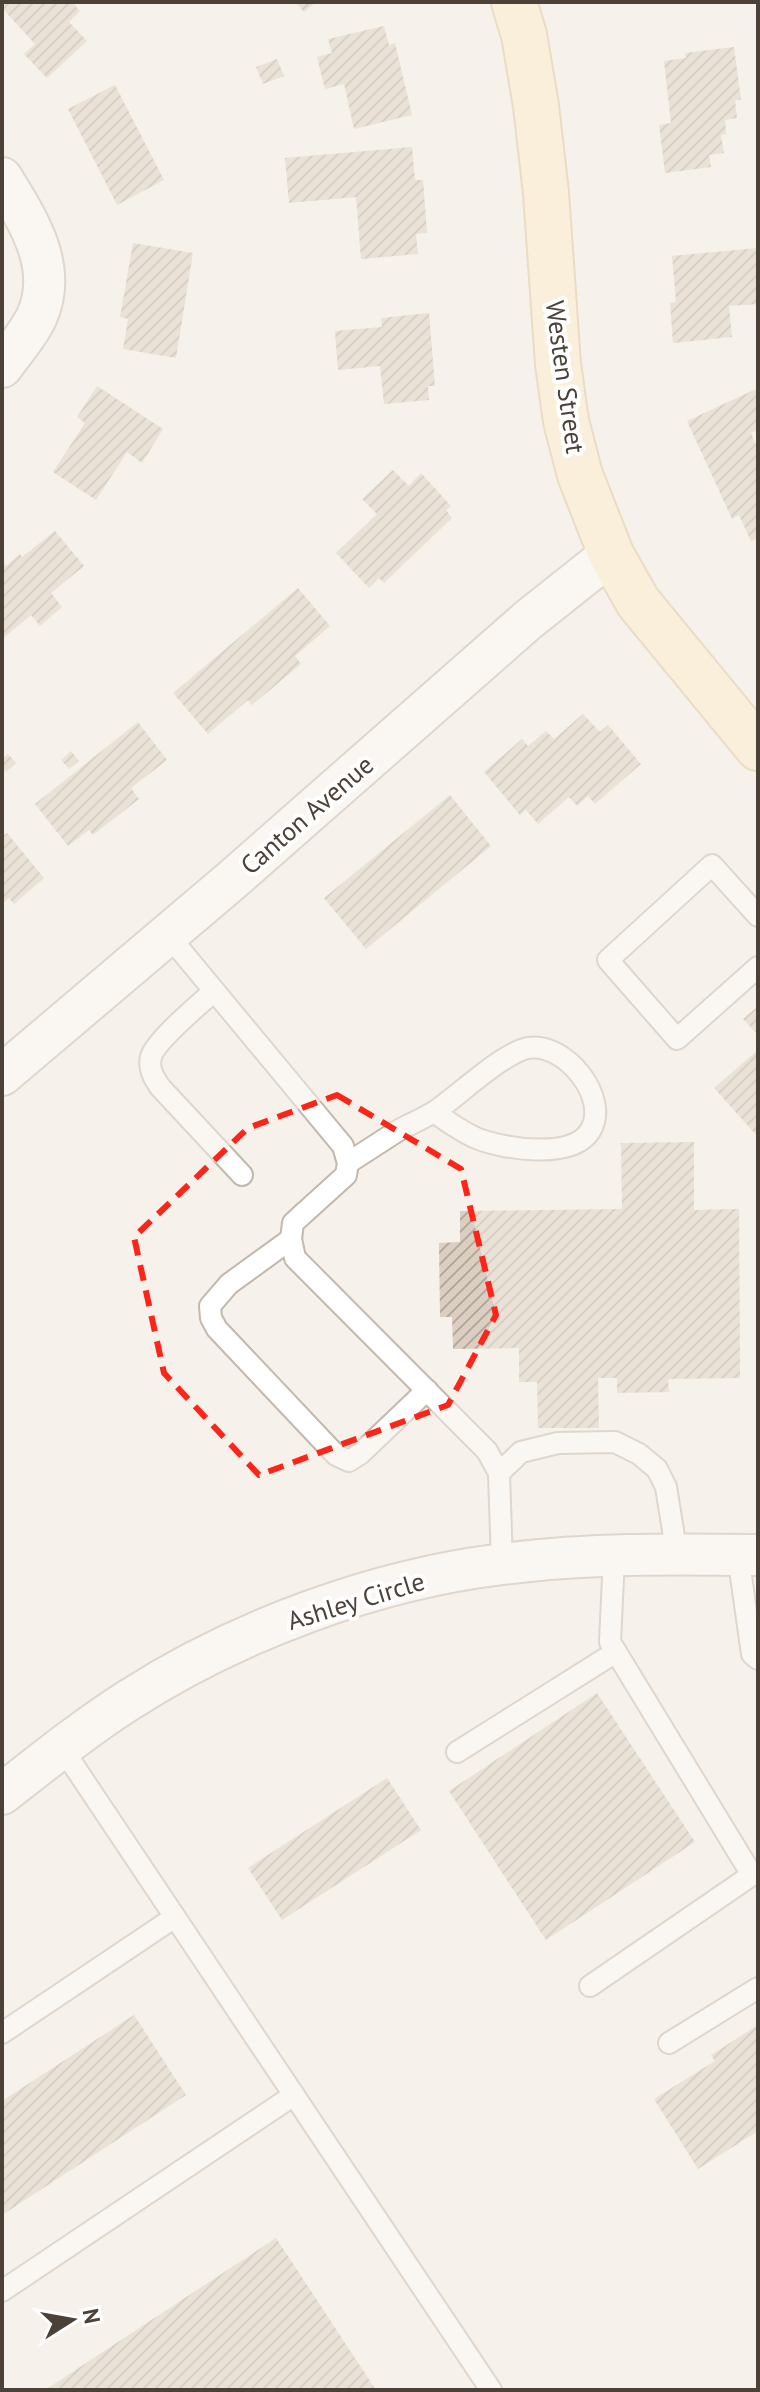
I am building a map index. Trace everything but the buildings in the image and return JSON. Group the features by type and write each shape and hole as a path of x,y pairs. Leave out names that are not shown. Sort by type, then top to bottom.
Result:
{"street":[{"name":"Westen Street","path":"518,3 536,106 546,193 558,364 566,421 580,475 611,554 638,602 758,748"},
{"path":"2,178 33,229 45,274 37,315 26,336 2,367"},
{"name":"Canton Avenue","path":"2,1075 168,935 528,620 611,554"},
{"name":"Ashley Circle","path":"2,1794 128,1700 180,1671 288,1621 343,1601 454,1572 502,1564 614,1556 748,1555"}],"lane":[{"path":"758,916 712,865 608,960 677,1039 758,967"},
{"path":"168,935 343,1146 348,1163 346,1175 293,1223 291,1239 295,1258 487,1451 499,1473 502,1564"},
{"path":"214,991 151,1055 151,1072 160,1087 242,1175"},
{"path":"348,1163 434,1112 510,1057 529,1048 550,1050 571,1064 592,1093 596,1115 590,1132 578,1143 563,1149 535,1150 479,1139 456,1128 434,1112"},
{"path":"291,1239 229,1284 210,1306 211,1318 217,1329 336,1455 349,1461 427,1390"},
{"path":"499,1473 521,1452 534,1448 558,1443 615,1442 639,1454 657,1469 666,1487 677,1555"},
{"path":"748,1555 752,1654 758,1659"},
{"path":"590,1986 752,1875 610,1642 614,1556"},
{"path":"457,1752 616,1652"},
{"path":"62,1748 491,2390"},
{"path":"2,2033 175,1917"},
{"path":"669,2043 758,1988"},
{"path":"2,2291 294,2095"}],"highlighted area":[{"path":"337,1095 461,1169 496,1315 448,1405 259,1475 164,1373 134,1237 248,1128"}]}
